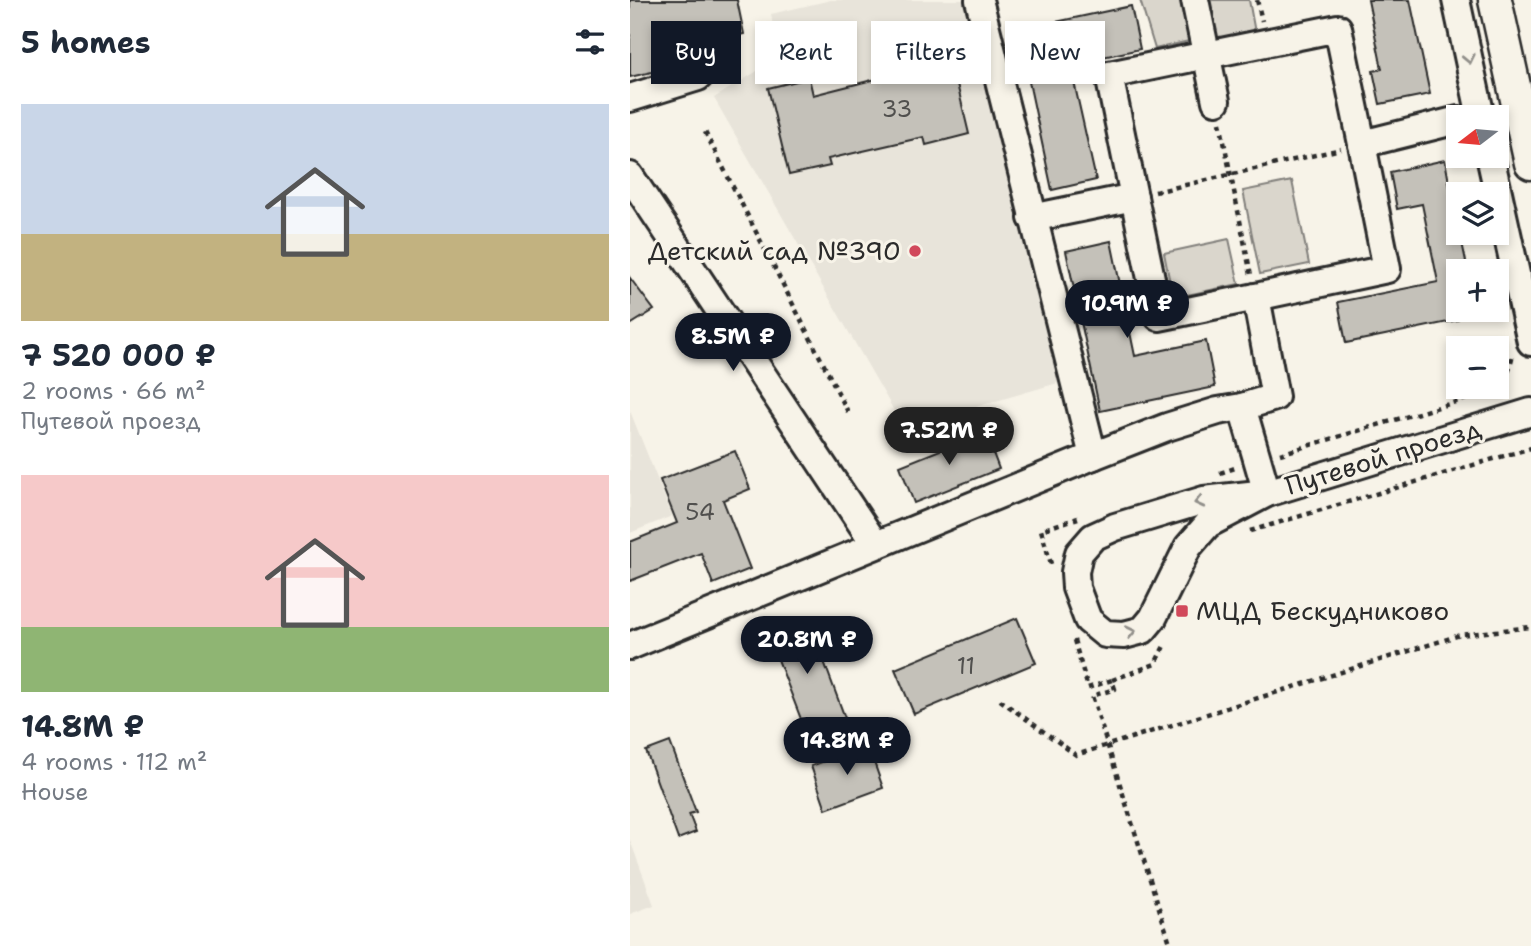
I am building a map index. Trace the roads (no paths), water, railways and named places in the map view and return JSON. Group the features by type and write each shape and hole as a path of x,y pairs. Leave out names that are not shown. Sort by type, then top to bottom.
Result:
{"main road":[{"path":"1495,0 1531,163"}],"street":[{"path":"979,0 1093,456"},
{"path":"1195,0 1216,101"},
{"path":"1456,0 1471,105"},
{"path":"1338,28 1362,144 1387,269 1158,317 1109,75 1338,28"},
{"path":"630,99 676,84"},
{"path":"1362,144 1446,124"},
{"path":"1493,168 1531,342"},
{"path":"630,176 874,544"},
{"path":"1032,218 1134,197"},
{"path":"630,646 874,544 1167,427 1275,397 1256,297"},
{"name":"Путевой проезд","path":"1242,407 1267,493 1531,412"},
{"path":"1267,493 1208,524 1188,548 1153,618 1143,630 1124,635 1105,634 1088,620 1076,588 1075,572 1079,553 1093,537 1115,527 1204,500 1267,493"}],"place":[{"name":"Детский сад №390","path":"915,251"},
{"name":"МЦД Бескудниково","path":"1182,611"}]}
